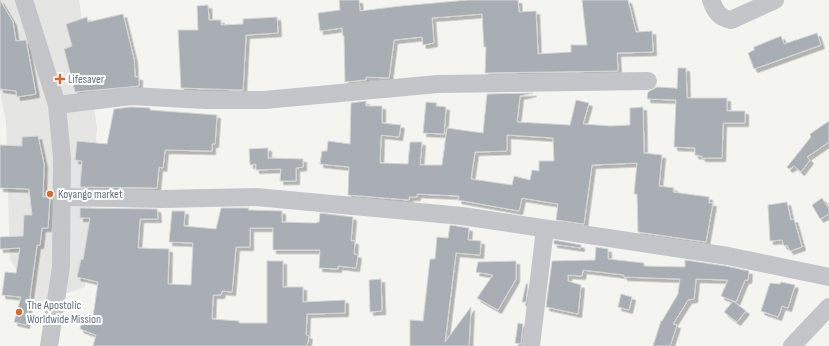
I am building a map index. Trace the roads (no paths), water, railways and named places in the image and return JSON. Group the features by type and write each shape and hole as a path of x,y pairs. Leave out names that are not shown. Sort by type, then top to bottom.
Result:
{"street":[{"path":"24,0 58,105 62,158 61,267 49,346"},
{"path":"711,0 718,15 724,19 731,20 775,0"},
{"path":"58,105 131,96 206,100 264,100 438,84 648,81"},
{"path":"62,197 162,199 256,197 462,216 735,257 829,277"},
{"path":"531,346 545,229"},
{"path":"792,346 829,306"}],"place":[{"name":"Lifesaver","path":"60,79"},
{"name":"Koyango market","path":"50,194"},
{"name":"The Apostolic Worldwide Mission","path":"19,312"}]}
